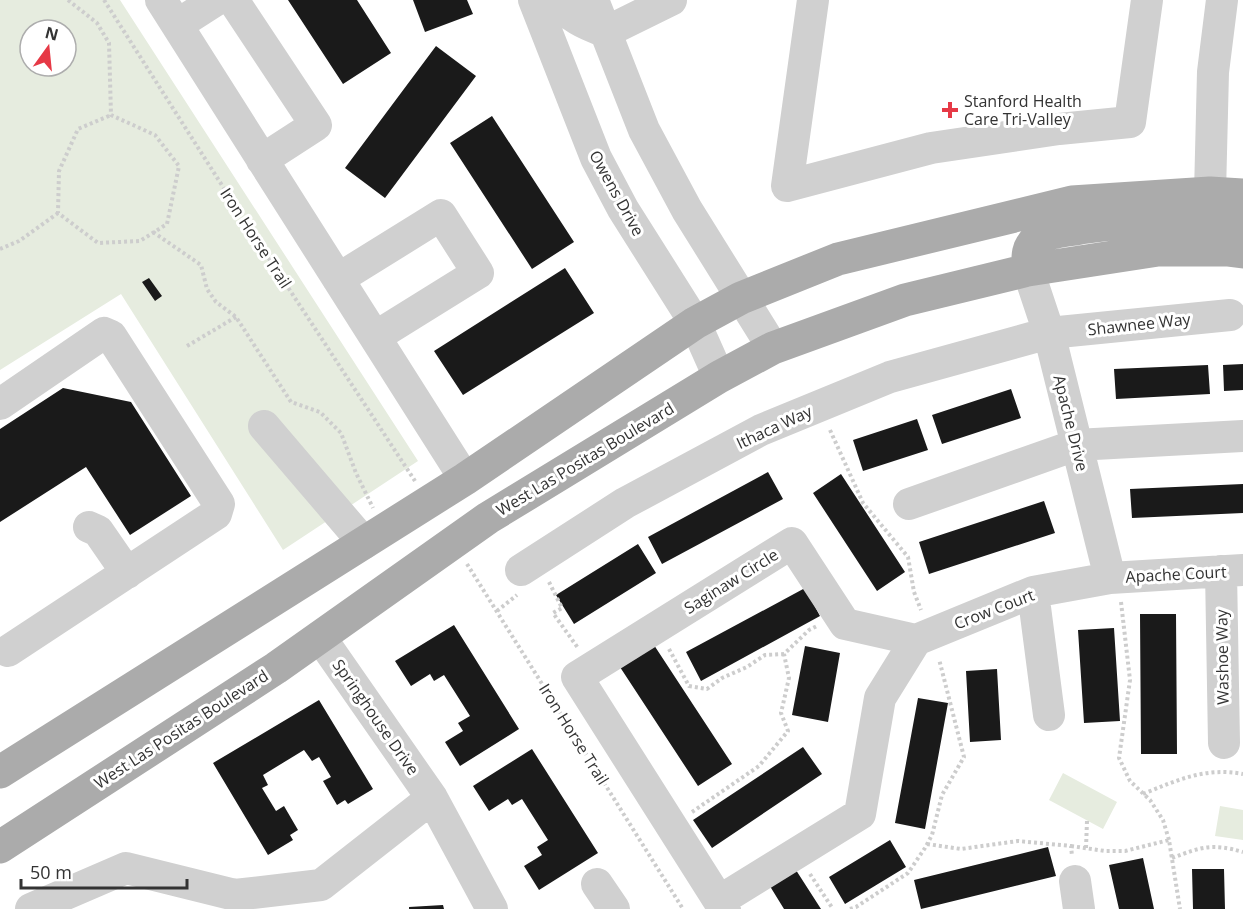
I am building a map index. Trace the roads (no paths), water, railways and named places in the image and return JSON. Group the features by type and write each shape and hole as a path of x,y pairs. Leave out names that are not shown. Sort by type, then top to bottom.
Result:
{"main road":[{"path":"0,772 465,479 694,323 741,298 838,259 1072,202 1210,192 1243,195"},
{"path":"1028,270 1029,249 1035,241 1050,234 1099,225 1158,219 1243,220"},
{"name":"West Las Positas Boulevard","path":"0,847 276,668 488,518 719,377 773,348 905,300 1028,270 1158,250 1243,252"}],"street":[{"path":"216,0 169,12 465,479"},
{"path":"233,0 316,125 262,160"},
{"name":"Owens Drive","path":"534,0 596,158 623,209 694,323 719,377"},
{"path":"559,0 562,7 580,21 606,33"},
{"path":"593,0 644,130 687,210 773,348"},
{"path":"606,33 670,0"},
{"path":"813,0 787,186 931,148 1059,129 1130,122 1147,0"},
{"path":"1210,192 1213,72 1222,0"},
{"path":"338,279 441,215 478,273 375,337"},
{"name":"Apache Drive","path":"1028,270 1049,333 1076,445 1113,578"},
{"name":"Shawnee Way","path":"1049,333 1230,315"},
{"path":"0,404 104,333 111,336 219,504 216,514 127,573 3,643"},
{"name":"Ithaca Way","path":"524,580 625,502 761,430 890,377 1049,333"},
{"path":"264,426 374,536"},
{"path":"909,504 1076,445 1243,436"},
{"path":"89,527 98,531 127,573"},
{"name":"Saginaw Circle","path":"722,905 577,677 792,543 845,624 924,637"},
{"name":"Apache Court","path":"1113,578 1232,571"},
{"name":"Washoe Way","path":"1224,743 1232,571"},
{"name":"Crow Court","path":"924,637 1033,592 1113,578"},
{"path":"1033,592 1049,715"},
{"name":"Springhouse Drive","path":"320,637 432,798 492,909"},
{"path":"722,905 860,814 880,698 924,637"},
{"path":"31,909 126,868 235,895 284,899 321,885 432,798"}],"place":[{"name":"Stanford Health Care Tri-Valley","path":"950,110"}]}
